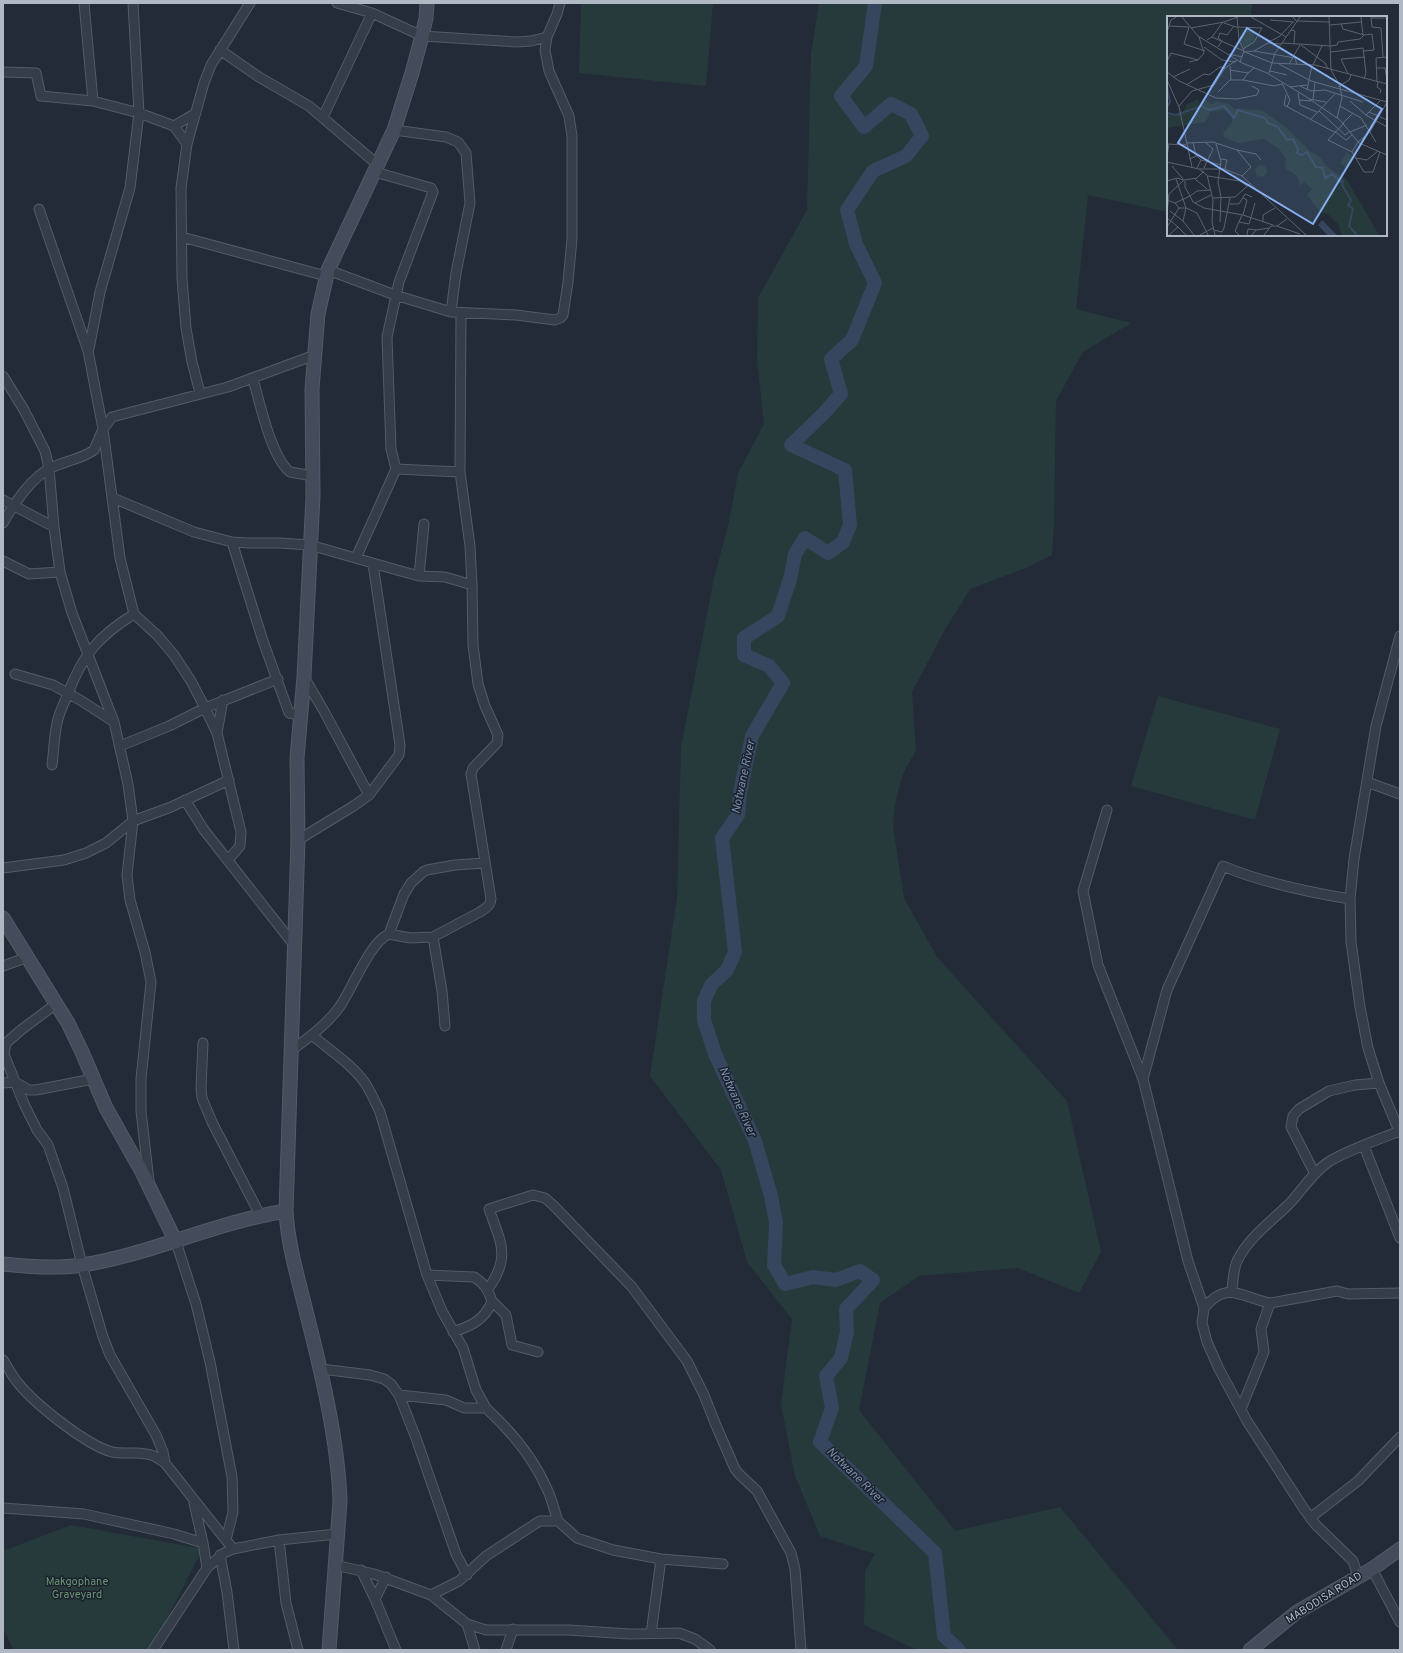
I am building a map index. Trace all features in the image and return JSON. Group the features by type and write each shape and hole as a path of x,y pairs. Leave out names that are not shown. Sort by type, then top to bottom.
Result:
{"street":[{"path":"84,3 93,101"},
{"path":"88,351 100,292 130,188 139,113 133,3"},
{"path":"200,394 186,328 182,279 181,188 187,144 204,83 211,65 250,3"},
{"path":"337,3 372,13 422,36 517,42 531,41 546,37"},
{"path":"328,1650 340,1501 339,1480 321,1370 291,1250 286,1211 298,840 297,758 304,677 310,545 312,389 318,314 327,273 394,130 422,36 427,3"},
{"path":"182,237 327,273 451,312 516,314 555,320 560,318 563,315 572,239 572,136 569,116 549,70 545,50 546,37 557,14 560,3"},
{"path":"323,117 372,13"},
{"path":"220,50 259,77 309,106 323,117 377,168 431,188 433,192 395,295 387,337 391,449 396,469 356,558"},
{"path":"3,72 36,73 40,96 93,101 139,113 174,126 187,144"},
{"path":"174,126 196,113"},
{"path":"394,130 446,137 458,142 466,153 470,203 456,272 451,312"},
{"path":"39,209 88,351 103,428 120,558 134,614 158,636 174,655 191,681 217,732 238,819 241,838 239,848 228,860"},
{"path":"389,934 410,938 433,938 480,912 490,903 490,893 471,774 473,768 497,743 498,735 485,706 478,684 473,645 470,546 460,472 461,313"},
{"path":"3,523 12,506 36,479 49,468 92,451 103,428 112,417 228,387 315,355"},
{"path":"3,376 24,410 43,446 49,468 54,527 60,572 72,613 114,722 128,784 133,821 128,853 127,875 130,900 145,952 151,982 141,1079 141,1111 150,1190"},
{"path":"253,379 267,426 282,463 290,472 312,476"},
{"path":"396,469 460,472"},
{"path":"113,498 194,532 232,542 248,544 279,543 310,545 419,576 445,577 472,585"},
{"path":"3,500 54,527"},
{"path":"419,576 424,524"},
{"path":"232,542 263,641 278,679 289,713 300,715"},
{"path":"3,561 29,574 60,572"},
{"path":"298,840 369,795 399,755 400,750 373,564"},
{"path":"52,765 57,720 80,665 88,653 118,624 134,614"},
{"path":"1232,1291 1234,1271 1237,1260 1262,1229 1290,1203 1315,1174 1330,1161 1400,1132 1379,1083 1368,1048 1360,1007 1351,942 1350,898 1354,859 1376,726 1400,636"},
{"path":"16,674 53,685 114,722"},
{"path":"304,677 369,795"},
{"path":"120,746 169,726 223,700 278,679"},
{"path":"217,732 223,700"},
{"path":"3,868 64,860 86,853 106,843 133,821 151,815 229,780"},
{"path":"1367,782 1400,794"},
{"path":"185,800 204,830 294,945"},
{"path":"1107,810 1082,891 1098,965 1144,1079 1188,1261 1204,1308 1202,1323 1207,1342 1241,1410 1310,1518 1353,1561 1358,1576"},
{"path":"292,1050 326,1023 339,1008 372,951 389,934 404,894 414,880 427,870 455,865 484,863"},
{"path":"1144,1079 1168,990 1223,866 1247,876 1350,898"},
{"path":"3,918 57,1004 82,1052 106,1108 176,1242 196,1304 210,1362 232,1478 233,1512 226,1540"},
{"path":"433,938 442,991 445,1026"},
{"path":"3,966 28,957"},
{"path":"57,1004 21,1030 6,1043 4,1054 24,1104 37,1130 48,1145 61,1180 102,1337 110,1355 156,1435 163,1452 165,1463"},
{"path":"312,1035 355,1071 365,1083 372,1095 380,1112 427,1275 442,1311 463,1348 472,1380 486,1408 506,1427 521,1444 531,1459 546,1488 558,1521 577,1538 613,1550 661,1559 723,1564"},
{"path":"203,1043 202,1098 212,1122 260,1215"},
{"path":"3,1084 15,1082 29,1090 36,1090 93,1079"},
{"path":"1315,1174 1291,1127 1293,1116 1299,1109 1329,1091 1355,1085 1379,1083"},
{"path":"1364,1146 1400,1238"},
{"path":"488,1289 496,1278 501,1267 503,1255 501,1242 489,1209 533,1194 545,1198 554,1206 632,1287 687,1361 704,1395 714,1423 735,1469 757,1491 791,1553 795,1569 801,1650"},
{"path":"3,1264 40,1267 82,1265 176,1242 230,1223 260,1215 286,1211"},
{"path":"427,1275 474,1277 480,1281 488,1289 492,1302 506,1315 512,1344 538,1352"},
{"path":"1204,1308 1211,1299 1218,1294 1232,1291 1270,1303 1337,1291 1348,1294 1400,1293"},
{"path":"453,1332 476,1323 486,1315 492,1302"},
{"path":"1241,1410 1264,1352 1262,1329 1270,1303"},
{"path":"3,1360 18,1384"},
{"path":"321,1370 370,1375 384,1379 391,1384 399,1394 416,1438 456,1554 467,1575"},
{"path":"3,1373 18,1384 51,1414 95,1446 123,1454 144,1454 154,1456 165,1463 233,1549"},
{"path":"399,1394 446,1400 464,1408 486,1408"},
{"path":"1310,1518 1358,1481 1400,1437"},
{"path":"194,1500 207,1568"},
{"path":"3,1508 84,1514 174,1534 203,1543"},
{"path":"432,1594 451,1586 467,1575 486,1556 540,1521 558,1521"},
{"path":"153,1650 207,1568 220,1555 233,1549 279,1540 337,1534"},
{"path":"279,1540 286,1603 298,1650"},
{"name":"MABODISA ROAD","path":"1250,1650 1297,1612 1372,1569 1400,1549"},
{"path":"220,1555 227,1592 234,1650"},
{"path":"651,1634 661,1559"},
{"path":"334,1565 386,1577 432,1594 467,1624 478,1629 651,1634 679,1633 686,1635 710,1650"},
{"path":"1372,1569 1400,1622"},
{"path":"361,1570 375,1599 396,1650"},
{"path":"375,1599 386,1577"},
{"path":"467,1624 475,1650"},
{"path":"506,1650 513,1629"}],"green space":[{"path":"581,3 713,3 706,86 579,73"},
{"path":"819,3 1252,3 1251,16 1167,16 1167,212 1088,195 1076,309 1131,323 1083,352 1056,401 1052,555 1026,568 970,589 943,633 912,692 916,750 902,776 895,805 893,826 904,898 937,957 1067,1101 1101,1252 1079,1293 1018,1268 919,1276 880,1303 859,1410 955,1531 1060,1507 1178,1650 917,1650 864,1625 865,1571 875,1554 820,1536 795,1476 781,1404 792,1319 747,1262 721,1170 650,1076 677,898 681,747 714,578 729,522 738,473 764,424 757,359 758,298 807,210 811,54"},
{"path":"1158,696 1280,729 1255,820 1131,786"},
{"name":"Makgophane Graveyard","path":"71,1525 198,1548 201,1552 151,1650 14,1650 3,1629 3,1551"}],"waterway":[{"name":"Notwane River","path":"875,3 866,66 841,96 864,127 891,104 911,114 922,136 906,156 873,171 847,210 856,244 875,283 852,340 831,359 841,394 791,445 845,470 850,525 843,542 828,553 805,538 795,554 790,579 778,616 744,638 744,655 769,666 783,683 752,736 740,793 738,815 722,838 735,952 727,970 711,985 704,1001 704,1020 715,1054 755,1141 771,1196 776,1223 774,1265 785,1284 813,1277 836,1280 860,1271 873,1280 846,1309 847,1332 841,1358 826,1376 832,1408 820,1442 935,1553 944,1636 959,1650"}]}
